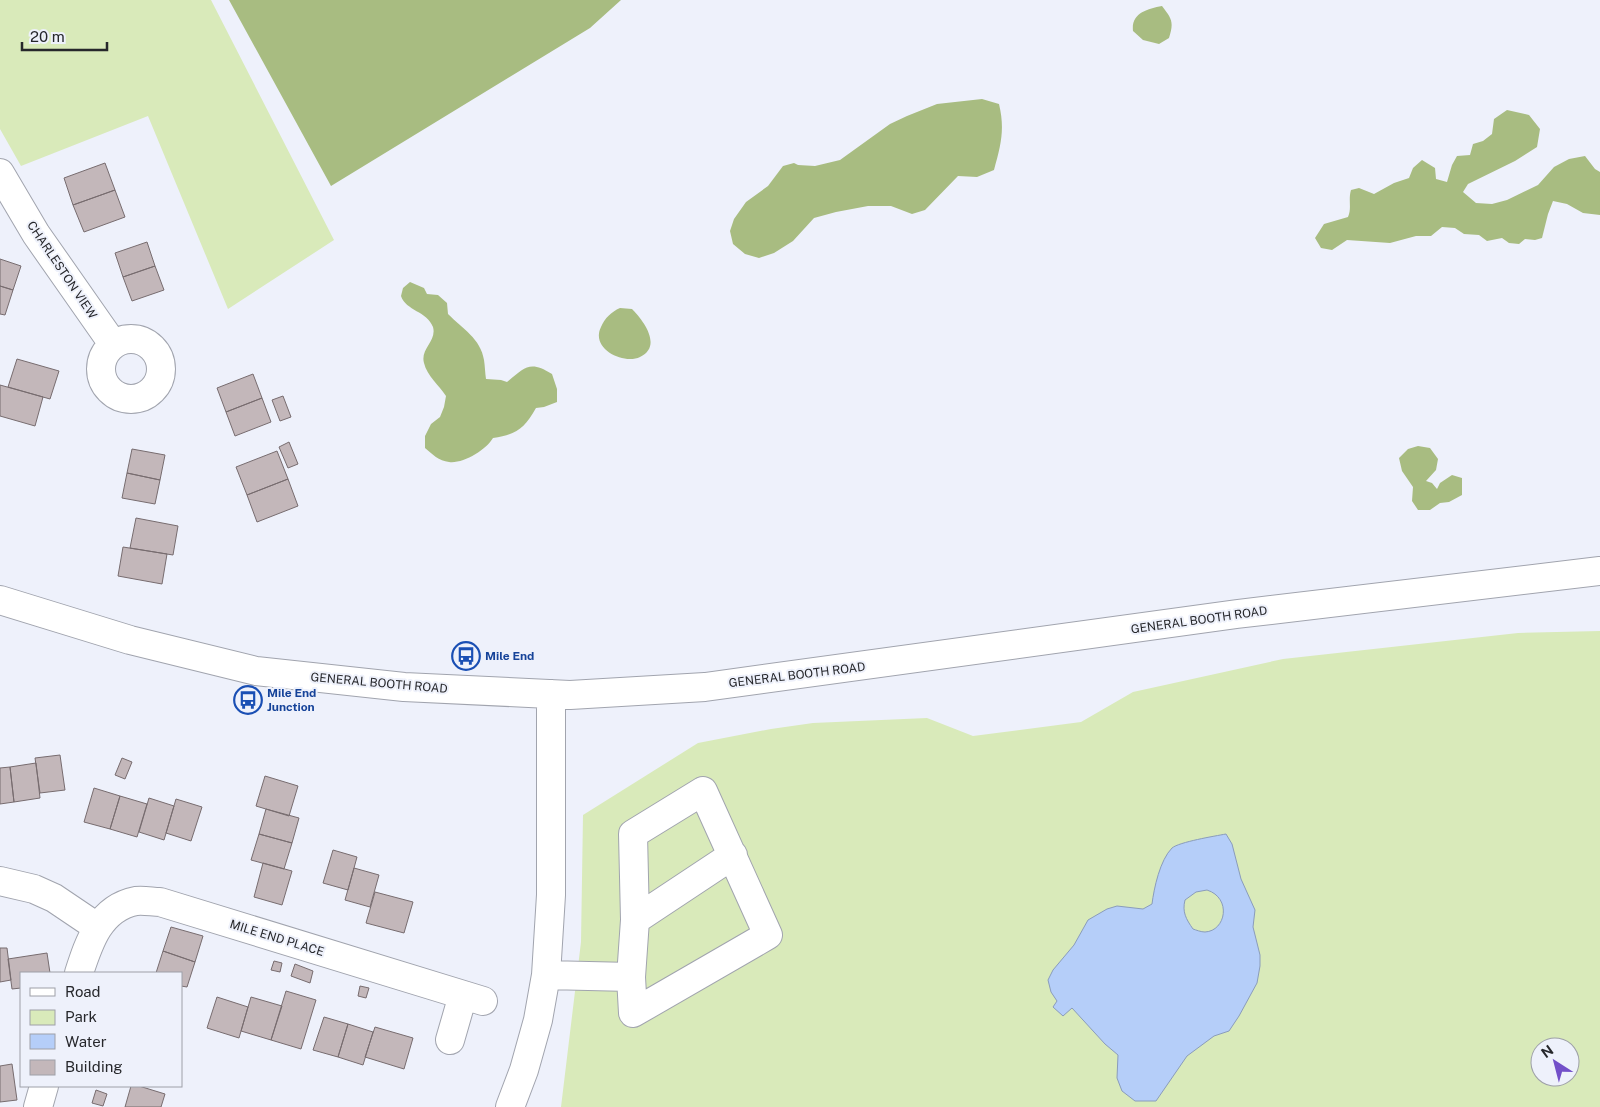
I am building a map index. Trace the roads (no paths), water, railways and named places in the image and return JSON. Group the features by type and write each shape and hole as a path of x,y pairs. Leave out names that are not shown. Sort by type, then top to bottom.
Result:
{"street":[{"name":"CHARLESTON VIEW","path":"4,190 114,344"},
{"name":"GENERAL BOOTH ROAD","path":"0,600 130,640 256,671 404,687 551,694 705,687 1237,614 1600,571"},
{"path":"510,1107 524,1070 538,1020 546,975 551,895 551,694"},
{"path":"703,791 733,855 768,935 633,1013 631,977 635,920 634,834 703,791"},
{"path":"635,920 733,855"},
{"path":"0,881 34,888 54,898 97,928"},
{"name":"MILE END PLACE","path":"79,972 97,928 113,910 137,901 160,902 473,998 450,1040"},
{"path":"546,975 631,977"},
{"path":"38,1107 44,1087"}],"water":[{"path":"1226,834 1232,844 1241,879 1255,910 1253,927 1260,955 1257,983 1229,1031 1214,1036 1187,1056 1156,1101 1135,1101 1122,1091 1117,1078 1118,1055 1105,1044 1072,1008 1063,1016 1053,1007 1057,1001 1051,992 1048,980 1053,970 1074,945 1088,920 1107,909 1117,906 1143,909 1152,904 1161,867 1172,848 1189,841","holes":["1207,890 1215,894 1223,907 1223,914 1218,926 1205,932 1193,929 1185,915 1185,900 1196,892"]}],"place":[{"name":"Mile End","path":"466,656"},
{"name":"Mile End Junction","path":"248,700"}]}
